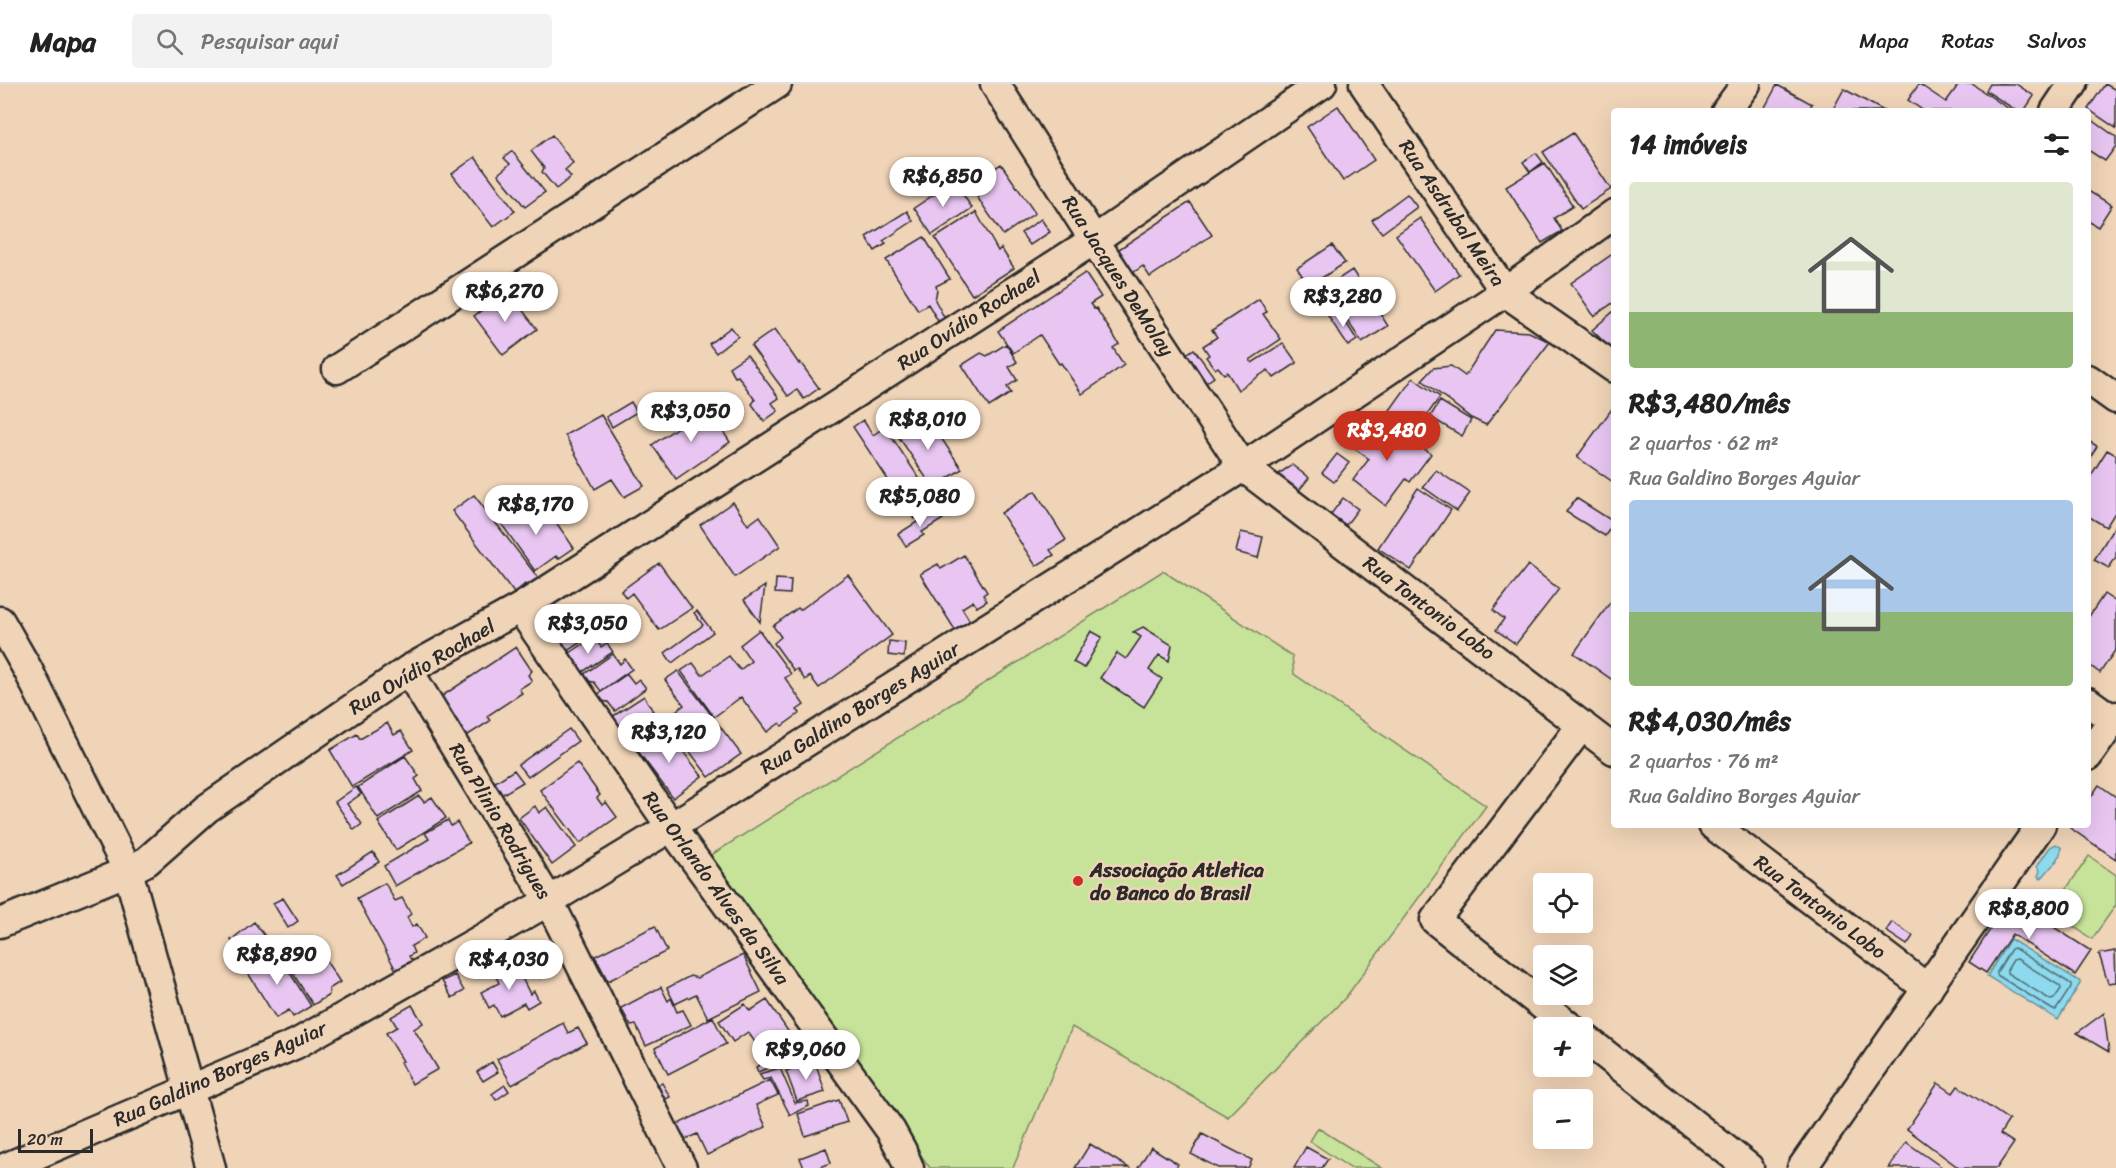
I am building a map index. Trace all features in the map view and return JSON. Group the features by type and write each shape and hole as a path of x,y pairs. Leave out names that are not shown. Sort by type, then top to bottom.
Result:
{"street":[{"path":"337,369 777,84"},
{"name":"Rua Jacques DeMolay","path":"995,84 1243,467"},
{"name":"Rua Ovídio Rochael","path":"0,923 128,871 147,861 206,809 408,670 519,608 1094,240 1322,84"},
{"name":"Rua Asdrubal Meira","path":"1364,84 1505,292 1611,366"},
{"path":"1728,108 1746,84"},
{"path":"2057,108 2073,84"},
{"name":"Rua Galdino Borges Aguiar","path":"5,1168 297,1044 549,901 1243,467 1505,292 1611,216"},
{"path":"2091,381 2116,399"},
{"name":"Rua Tontonio Lobo","path":"1243,467 1611,748"},
{"name":"Rua Orlando Alves da Silva","path":"519,608 671,826 891,1131 909,1168"},
{"path":"0,621 28,670 128,871 211,1168"},
{"name":"Rua Plinio Rodrigues","path":"408,670 549,901 682,1168"},
{"path":"2091,704 2115,719 2091,752"},
{"path":"1557,1017 1435,920 1582,725"},
{"name":"Rua Tontonio Lobo","path":"1717,828 1928,989"},
{"path":"1802,1168 2039,828"},
{"path":"1593,1045 1749,1168"}],"green space":[{"name":"Associação Atletica do Banco do Brasil","path":"1163,571 1292,656 1294,674 1486,806 1346,997 1228,1117 1072,1027 1013,1168 930,1168 708,857"},
{"path":"2089,856 2116,875 2116,905 2092,939 2051,911"},
{"path":"1318,1128 1382,1168 1350,1168 1310,1141"}],"water":[{"path":"2056,844 2062,848 2058,859 2041,879 2038,876 2040,871 2037,866 2050,847"},
{"path":"2010,939 2081,982 2058,1020 1987,976"}],"building":[{"path":"1919,84 1946,102 1959,84 1972,84 2008,108 1920,108 1908,100"},
{"path":"1990,84 2016,84 2034,96 2026,108 2012,108 1986,91"},
{"path":"2105,84 2116,90 2116,128 2091,111 2091,108 2089,108"},
{"path":"1777,85 1812,104 1810,108 1765,108"},
{"path":"1844,89 1879,108 1834,108"},
{"path":"1338,106 1374,160 1343,181 1307,127"},
{"path":"2091,119 2116,137 2116,146 2105,161 2091,152"},
{"path":"1573,133 1611,189 1581,209 1543,152"},
{"path":"552,135 573,163 565,170 571,177 556,189 542,172 544,168 531,151"},
{"path":"512,151 545,192 525,207 498,174 510,164 504,158"},
{"path":"1536,153 1543,162 1530,172 1523,162"},
{"path":"475,157 515,211 493,227 452,174"},
{"path":"1545,163 1573,206 1554,218 1562,231 1542,243 1506,187"},
{"path":"1001,164 1035,213 1003,235 969,185"},
{"path":"954,181 972,208 932,235 914,208"},
{"path":"2091,193 2112,205 2098,227 2091,223"},
{"path":"1407,194 1417,207 1382,233 1372,220"},
{"path":"1190,202 1212,235 1150,277 1143,266 1131,274 1116,251"},
{"path":"907,211 913,221 883,241 886,244 875,251 866,237"},
{"path":"976,212 998,251 1001,248 1014,268 972,295 935,238"},
{"path":"1420,218 1459,274 1435,291 1396,235"},
{"path":"1041,219 1050,232 1030,245 1021,233"},
{"path":"924,237 950,279 936,286 935,300 945,319 938,321 928,304 918,310 886,260"},
{"path":"1332,245 1345,263 1309,286 1297,268"},
{"path":"1611,255 1611,304 1594,316 1571,283"},
{"path":"1352,270 1388,326 1362,343 1326,287"},
{"path":"1085,273 1101,297 1090,304 1094,309 1096,308 1119,344 1113,348 1124,365 1082,394 1040,335 1013,353 998,331"},
{"path":"1317,285 1331,304 1323,310 1309,291"},
{"path":"508,291 537,329 503,355 474,316"},
{"path":"1259,299 1267,312 1263,314 1281,339 1250,360 1252,363 1283,343 1297,363 1274,378 1268,370 1238,390 1227,372 1224,374 1218,367 1215,369 1206,357 1209,355 1203,346 1217,337 1212,330"},
{"path":"1338,310 1357,340 1348,346 1328,316"},
{"path":"1611,314 1611,347 1610,348 1592,330"},
{"path":"731,327 738,336 716,353 709,344"},
{"path":"775,329 819,388 804,399 797,390 788,396 751,346"},
{"path":"1495,330 1529,332 1550,342 1486,425 1471,418 1422,380 1433,368 1451,366 1465,376"},
{"path":"1006,344 1017,362 1009,367 1017,380 1007,387 1011,393 989,407 962,365 981,353 987,356"},
{"path":"1194,349 1214,377 1203,385 1182,357"},
{"path":"747,355 779,398 772,403 778,411 764,421 752,404 755,400 729,367"},
{"path":"1413,378 1440,397 1412,436 1385,417"},
{"path":"1440,401 1471,420 1462,436 1430,417"},
{"path":"631,402 637,412 612,427 606,417"},
{"path":"707,407 730,442 676,479 652,445"},
{"path":"1611,410 1611,481 1577,457"},
{"path":"601,415 644,486 624,497 612,479 595,489 565,435"},
{"path":"907,417 915,429 929,420 962,469 933,488 892,427"},
{"path":"863,420 873,435 885,427 923,484 909,494 922,514 914,519 853,427"},
{"path":"1372,420 1407,446 1411,439 1431,454 1410,482 1406,479 1386,506 1353,480 1369,459 1351,446"},
{"path":"2091,443 2097,446 2091,457"},
{"path":"2107,450 2116,455 2116,511 2106,527 2091,518 2091,475"},
{"path":"1337,454 1349,463 1334,482 1322,473"},
{"path":"1292,465 1309,478 1293,498 1269,480"},
{"path":"1436,470 1470,493 1457,511 1423,487"},
{"path":"1418,488 1451,510 1411,570 1378,548"},
{"path":"1035,491 1066,540 1050,550 1054,555 1036,566 1001,513"},
{"path":"474,495 539,579 528,588 525,584 514,593 452,511"},
{"path":"1343,498 1358,509 1346,525 1331,514"},
{"path":"1576,498 1611,520 1611,527 1605,536 1566,512"},
{"path":"733,502 748,525 760,516 780,546 735,577 700,525"},
{"path":"521,503 529,514 535,510 543,521 551,515 574,548 558,559 556,556 535,571 498,519"},
{"path":"936,510 943,519 922,532 924,535 906,546 898,534"},
{"path":"2116,524 2116,557 2109,568 2094,560"},
{"path":"1241,532 1263,537 1258,558 1236,552"},
{"path":"964,555 987,592 983,595 987,601 977,607 973,601 962,608 970,621 955,630 920,574 938,564 941,569"},
{"path":"659,563 692,608 659,630 632,593 626,598 621,591"},
{"path":"1528,565 1559,589 1516,644 1496,630 1504,619 1493,610"},
{"path":"848,575 892,635 819,688 810,676 805,680 797,669 794,671 774,643 781,637 773,626 798,608 800,610"},
{"path":"776,579 791,580 790,594 775,593"},
{"path":"765,586 760,622 744,600"},
{"path":"2104,594 2116,602 2116,649 2100,673 2091,666 2091,614"},
{"path":"1611,601 1611,679 1574,653"},
{"path":"581,606 598,631 561,655 545,630"},
{"path":"697,611 713,632 672,663 665,653 703,625 694,613"},
{"path":"1143,627 1172,645 1169,661 1159,655 1149,670 1162,679 1144,707 1100,678 1117,653 1126,659 1141,637 1133,632"},
{"path":"759,630 791,674 785,678 804,705 797,710 800,713 782,726 780,723 767,732 741,697 714,717 681,671 693,663 702,675 729,656 740,670 751,661 740,645"},
{"path":"1091,631 1102,637 1084,668 1073,662"},
{"path":"594,637 601,647 607,643 613,652 581,673 564,657"},
{"path":"889,641 905,643 904,657 888,655"},
{"path":"516,647 532,671 528,675 532,681 519,689 522,693 487,716 490,721 465,737 439,698"},
{"path":"613,654 620,664 625,659 632,669 601,691 594,682 587,681 583,675"},
{"path":"678,671 741,754 709,777 665,719 684,705 665,680"},
{"path":"627,674 634,683 639,679 646,688 615,711 608,702 601,701 597,695"},
{"path":"644,696 653,711 613,736 604,722"},
{"path":"387,723 394,735 401,731 413,750 352,787 330,750 357,734 360,739"},
{"path":"569,729 578,741 528,777 518,765"},
{"path":"664,730 702,776 673,798 637,750"},
{"path":"405,756 419,776 415,779 422,791 378,819 358,787"},
{"path":"577,763 600,795 597,798 602,805 606,802 617,817 580,843 540,790"},
{"path":"514,770 523,782 493,800 486,788"},
{"path":"2099,785 2116,797 2116,859 2070,828 2091,828 2091,797"},
{"path":"356,787 361,794 347,804 362,824 354,830 335,802"},
{"path":"419,796 424,802 432,797 446,818 396,850 378,822"},
{"path":"535,806 539,813 547,807 576,847 552,865 519,818"},
{"path":"448,820 451,826 457,822 469,843 395,886 384,866 429,839 425,833"},
{"path":"373,852 379,862 343,884 337,875"},
{"path":"385,883 395,901 402,898 411,914 407,917 412,927 417,924 425,938 411,946 414,953 409,956 413,963 397,972 357,898"},
{"path":"283,898 298,921 288,928 273,903"},
{"path":"2010,899 2091,951 2075,975 2012,934 1986,973 1969,962"},
{"path":"254,922 265,936 241,954 231,940"},
{"path":"1892,922 1913,936 1907,945 1886,931"},
{"path":"655,926 667,951 608,981 595,956"},
{"path":"311,938 340,982 329,989 329,995 313,1005 292,972 295,970 286,955 297,950 295,948"},
{"path":"2115,951 2116,982 2108,983 2099,954"},
{"path":"278,954 311,1006 293,1017 289,1010 276,1018 243,965 260,955 265,962"},
{"path":"743,955 761,992 708,1018 696,994 675,1004 667,988 690,976 697,978"},
{"path":"513,960 530,994 534,991 539,1001 527,1008 524,1003 500,1016 494,1005 489,1008 481,992 499,983 495,974 499,972 497,968"},
{"path":"532,961 540,961 545,971 540,978 533,975 529,967"},
{"path":"455,975 464,991 452,998 442,981"},
{"path":"661,987 668,1001 671,998 677,1012 683,1010 691,1025 646,1046 636,1025 631,1026 621,1008"},
{"path":"767,1000 794,1040 766,1058 748,1032 733,1042 719,1021 745,1004 750,1011"},
{"path":"412,1005 423,1023 414,1029 438,1069 412,1084 400,1062 403,1061 386,1033 397,1027 391,1017"},
{"path":"2104,1013 2109,1052 2077,1033"},
{"path":"713,1017 726,1044 668,1074 655,1048"},
{"path":"563,1023 568,1033 578,1028 587,1043 512,1085 497,1059"},
{"path":"794,1044 803,1060 784,1067 782,1062 758,1072 756,1067"},
{"path":"815,1061 825,1092 797,1101 786,1071"},
{"path":"492,1062 498,1072 483,1081 477,1072"},
{"path":"780,1068 795,1103 808,1101 809,1106 790,1115 771,1078 763,1080 759,1074"},
{"path":"770,1080 778,1095 756,1105 766,1127 707,1155 697,1134 682,1141 674,1126"},
{"path":"662,1083 670,1097 660,1102 652,1087"},
{"path":"1938,1083 1953,1093 1958,1086 2009,1120 2000,1134 2014,1143 1997,1168 1959,1168 1907,1129"},
{"path":"505,1085 509,1091 496,1100 492,1094"},
{"path":"839,1100 847,1122 805,1136 798,1114"},
{"path":"1202,1134 1252,1160 1248,1168 1218,1168 1191,1154"},
{"path":"1906,1142 1943,1168 1889,1168"},
{"path":"1090,1144 1129,1168 1075,1168"},
{"path":"1151,1147 1178,1164 1176,1168 1138,1168"},
{"path":"1306,1147 1328,1159 1322,1168 1294,1168"},
{"path":"826,1148 831,1163 818,1168 804,1168 800,1158"}],"place":[{"name":"Associação Atletica do Banco do Brasil","path":"1078,881"}]}
